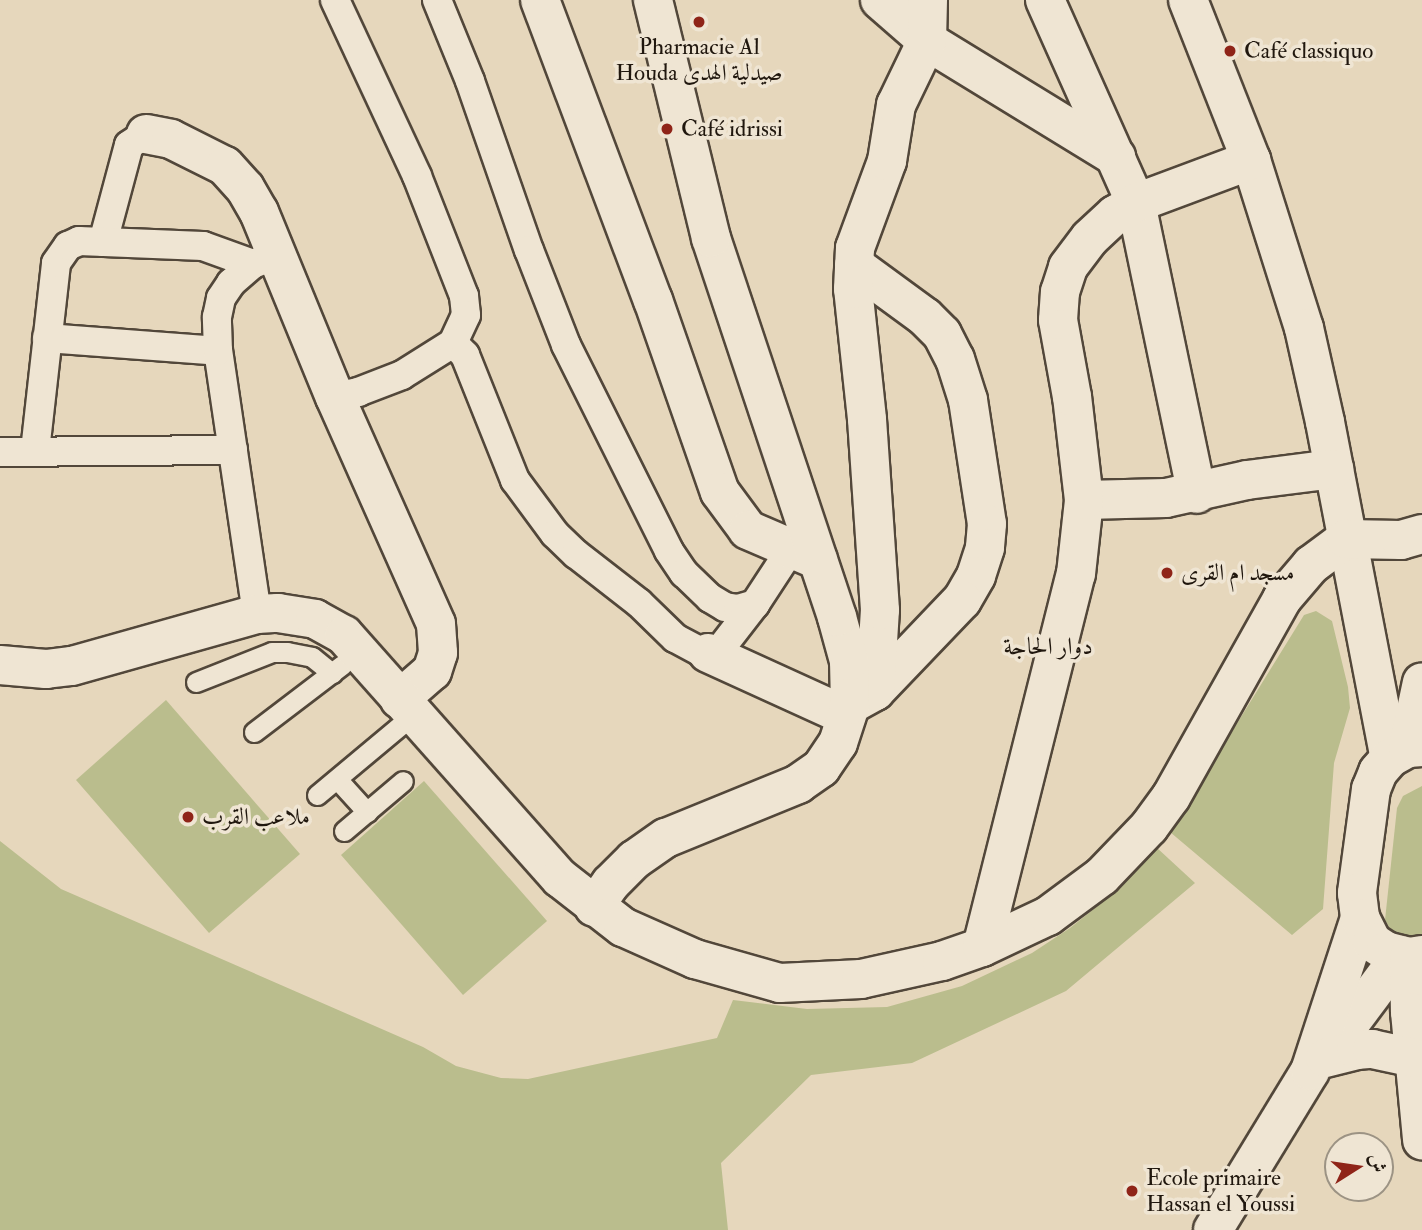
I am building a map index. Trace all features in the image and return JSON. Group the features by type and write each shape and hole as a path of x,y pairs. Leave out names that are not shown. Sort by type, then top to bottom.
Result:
{"street":[{"path":"334,397 382,384 453,343 466,315 464,296 417,176 335,0"},
{"path":"437,0 470,81 529,250 566,345 663,540 684,573 710,598 725,607 738,609 755,604"},
{"path":"540,0 672,351 720,492 748,530 805,554"},
{"path":"653,0 711,238 805,554 849,661 857,704"},
{"path":"880,0 927,41 1116,157"},
{"path":"594,907 611,883 634,860 666,838 798,784 821,768 838,743 857,704 880,610 867,419 853,289 854,265 860,229 887,162 896,105 927,41 928,0"},
{"path":"1045,0 1136,203 1197,494"},
{"path":"1188,0 1251,160 1304,328 1346,539 1407,751"},
{"path":"103,242 129,145 146,134 191,148 225,166 245,188 259,212 265,259 334,397 436,624 438,653 432,671 407,707"},
{"path":"982,947 1076,574 1084,500 1072,397 1058,320 1060,292 1068,267 1090,238 1115,215 1136,203 1251,160"},
{"path":"34,452 56,262 68,246 79,241 203,246 265,259"},
{"path":"257,614 218,351 217,317 221,298 231,283 265,259"},
{"path":"854,265 925,317 942,334 955,359 968,400 987,524 985,548 976,576 962,600 857,704"},
{"path":"47,338 218,351"},
{"path":"453,343 465,355 515,480 555,534 692,649 857,704"},
{"path":"0,452 233,450"},
{"path":"1084,500 1166,498 1197,494 1247,480 1334,469"},
{"path":"0,665 46,669 72,666 257,614 278,613 315,619 344,635 346,662 407,707 537,855 594,907 623,927 695,959 780,983 874,976 942,961 982,947 1048,916 1093,883 1126,852 1171,797 1282,599 1311,565 1346,539 1401,540 1422,534"},
{"path":"708,653 721,648 755,604 805,554"},
{"path":"1411,956 1386,951 1372,942 1360,918 1357,893 1371,789 1378,772 1407,751 1422,682"},
{"path":"1318,1064 1360,918"},
{"path":"1411,956 1414,1058 1422,1140"},
{"path":"1213,1230 1318,1064 1411,956"},
{"path":"1318,1064 1372,1049 1414,1058"}],"lane":[{"path":"196,682 272,652 302,654 321,661 346,662"},
{"path":"254,732 346,662"},
{"path":"317,795 337,779 407,707"},
{"path":"337,779 367,812"},
{"path":"344,831 403,781"}],"green space":[{"path":"1316,611 1332,621 1348,687 1350,708 1334,763 1323,909 1292,935 1170,832 1304,615"},
{"name":"ملاعب القرب","path":"166,700 300,854 209,933 76,780"},
{"name":"ملاعب القرب","path":"424,781 547,921 463,995 341,855"},
{"path":"1422,786 1422,941 1395,937 1385,920 1397,808 1403,796"},
{"path":"0,841 61,889 423,1047 456,1066 501,1078 528,1079 717,1038 733,1000 807,1009 887,1007 962,986 1032,953 1070,928 1105,900 1156,847 1195,883 1066,991 912,1063 811,1075 721,1163 728,1230 0,1230"}],"place":[{"name":"Pharmacie Al Houda صيدلية الهدى","path":"699,22"},
{"name":"Café classiquo","path":"1230,51"},
{"name":"Café idrissi","path":"667,129"},
{"name":"مسجد ام القرى","path":"1167,573"},
{"name":"ملاعب القرب","path":"188,817"},
{"name":"Ecole primaire Hassan el Youssi","path":"1132,1191"}],"district":[{"name":"دوار الحاجة","path":"1048,647"}]}
